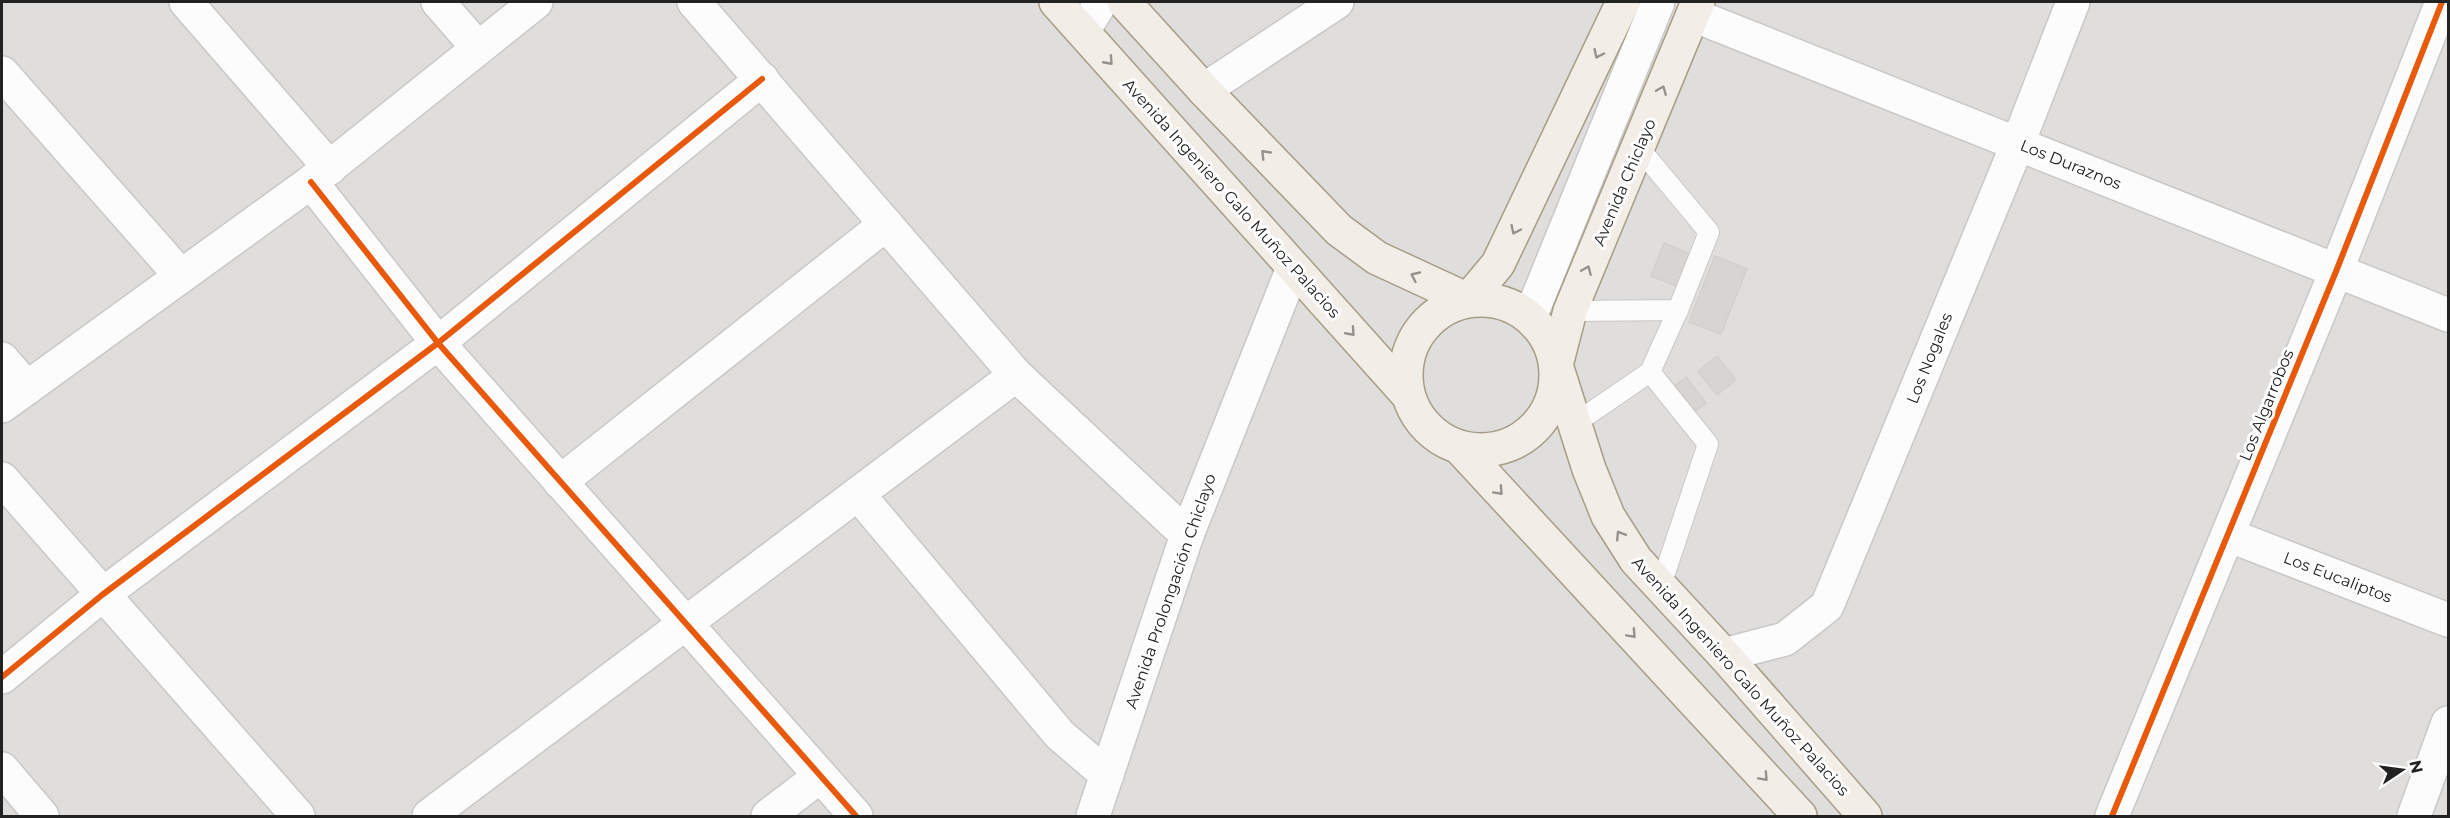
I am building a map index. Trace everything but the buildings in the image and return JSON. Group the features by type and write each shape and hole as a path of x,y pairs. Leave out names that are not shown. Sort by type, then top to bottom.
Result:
{"main road":[{"name":"Avenida Ingeniero Galo Muñoz Palacios","path":"1056,2 1408,394"},
{"path":"1124,2 1204,90 1338,230 1377,258 1468,300"},
{"path":"1468,300 1498,264 1623,2"},
{"name":"Avenida Chiclayo","path":"1556,365 1570,311 1695,8"},
{"path":"1490,299 1512,305 1530,318 1542,331 1551,347 1556,365 1555,390 1546,414 1530,433 1509,446 1484,451 1460,448 1436,437 1418,418 1408,394 1405,370 1411,345 1424,324 1444,308 1468,300 1490,299"},
{"name":"Avenida Ingeniero Galo Muñoz Palacios","path":"1556,365 1574,424 1608,516 1635,560 1724,655 1865,816"},
{"path":"1460,448 1800,816"}],"street":[{"path":"186,2 320,175 438,343 819,777 856,816"},
{"path":"438,2 478,48"},
{"path":"2,359 14,397 320,175 536,2"},
{"path":"694,2 1016,375 1187,535"},
{"path":"1083,31 1101,2"},
{"path":"1204,90 1337,2"},
{"path":"1530,318 1658,2"},
{"name":"Los Nogales","path":"1724,655 1785,639 1827,606 2018,143 2073,2"},
{"name":"Los Algarrobos","path":"2112,816 2337,269 2442,2"},
{"name":"Los Duraznos","path":"1695,8 2018,143 2448,315"},
{"path":"2,73 181,276"},
{"path":"2,676 102,595 438,343 762,80"},
{"path":"560,482 886,224"},
{"name":"Avenida Prolongación Chiclayo","path":"1093,816 1187,535 1293,268"},
{"path":"429,816 1016,375"},
{"path":"2,479 298,816"},
{"path":"858,494 1060,735 1107,775"},
{"name":"Los Eucaliptos","path":"2228,535 2448,620"},
{"path":"2414,816 2448,723"},
{"path":"2,769 42,816"},
{"path":"768,816 819,777"}],"lane":[{"path":"1574,424 1650,372 1709,232 1639,148"},
{"path":"1570,311 1678,310"},
{"path":"1650,372 1708,444 1660,588"}],"shaded area":[{"path":"2,2 2448,2 2448,816 2,816"}],"cycle path":[{"path":"2112,816 2337,269 2442,2"},
{"path":"2,677 102,595 438,343 762,79"},
{"path":"311,182 438,343 856,816"}]}
